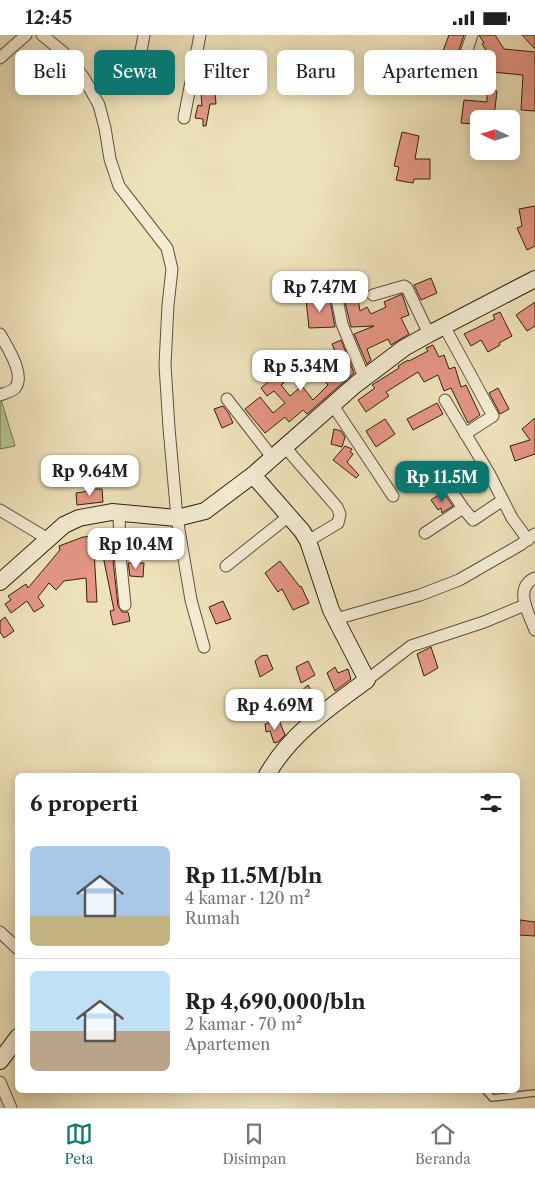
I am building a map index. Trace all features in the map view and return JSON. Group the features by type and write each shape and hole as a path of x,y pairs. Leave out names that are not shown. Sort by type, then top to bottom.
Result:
{"street":[{"path":"0,58 26,35"},
{"path":"42,35 63,52 84,78 99,105 110,159 118,186 168,248 172,269 165,365 177,518 192,600 204,647"},
{"path":"141,50 144,35"},
{"path":"184,118 200,35"},
{"path":"467,50 472,35"},
{"path":"0,582 64,525 79,518 97,514 119,513 177,518 206,511 253,475 364,377 429,334 535,279"},
{"path":"374,295 404,286 407,288 429,334"},
{"path":"337,299 342,324 364,377"},
{"path":"444,326 493,416 465,434"},
{"path":"0,334 17,369 18,380 17,386 0,395"},
{"path":"227,399 337,507 340,514 338,523 308,541"},
{"path":"336,619 441,588 460,580 532,537 512,518 489,473 445,401"},
{"path":"332,404 393,496"},
{"path":"438,471 473,520 503,500"},
{"path":"253,475 302,531 308,541 318,576 336,619 367,680"},
{"path":"425,533 463,508"},
{"path":"0,511 48,539"},
{"path":"119,513 120,555 125,605"},
{"path":"226,566 289,516"},
{"path":"535,578 526,585 523,592 525,605 535,630"},
{"path":"268,773 286,747 300,732 411,646 484,622 525,605"},
{"path":"0,932 15,946"},
{"path":"0,1061 15,1041"},
{"path":"0,1082 11,1108"}],"lane":[{"path":"488,1093 492,1098 535,1093"}],"green space":[{"path":"0,396 15,446 0,449"}],"building":[{"path":"449,35 464,35 459,50 443,50"},
{"path":"479,35 495,35 504,49 535,52 535,111 521,110 523,75 496,72 496,50 486,50 482,44 484,43"},
{"path":"522,35 535,35 535,49"},
{"path":"497,91 495,110 470,110 470,124 461,123 464,100 487,102 487,95 496,95"},
{"path":"201,95 215,95 216,104 210,104 206,126 203,126 203,119 195,118 198,105 202,106"},
{"path":"402,132 419,136 415,159 430,159 430,179 414,179 413,183 396,180 399,167 394,166"},
{"path":"535,206 535,246 527,250 517,228 522,226 519,209"},
{"path":"431,278 437,293 421,300 414,285"},
{"path":"355,281 360,311 367,307 371,314 386,307 384,302 402,294 409,315 401,318 409,334 391,345 388,339 367,349 371,360 367,364 354,334 374,326 351,327 344,298 339,292 338,284"},
{"path":"331,295 330,300 335,327 309,328 306,300 327,298 327,296"},
{"path":"535,302 535,326 527,331 516,315"},
{"path":"500,312 512,336 488,352 481,340 471,346 464,334 495,319 493,315"},
{"path":"341,340 354,373 307,414 303,410 289,422 285,417 265,433 245,409 260,397 273,413 285,403 274,391 267,396 261,388 277,374 284,383 281,385 290,396 302,386 313,400 328,385 323,379 327,376 318,365 335,351 332,344"},
{"path":"433,345 439,357 444,355 449,369 455,367 461,387 466,385 480,415 468,423 451,388 444,391 438,375 424,382 418,372 386,392 389,396 366,412 358,400 375,388 372,385 399,368 398,366 428,351 426,348"},
{"path":"498,388 509,409 500,414 489,393"},
{"path":"437,403 443,414 413,430 407,419"},
{"path":"223,406 233,423 222,428 214,409"},
{"path":"535,418 535,454 515,461 510,446 530,440 522,429"},
{"path":"385,419 395,434 376,447 366,431"},
{"path":"334,429 341,431 345,437 342,447 331,444"},
{"path":"345,446 352,449 350,452 353,454 347,462 359,475 356,478 333,460"},
{"path":"89,489 102,489 103,502 77,505 76,493 89,491"},
{"path":"443,492 453,506 442,513 441,508 438,510 431,500"},
{"path":"131,529 146,530 146,544 130,543"},
{"path":"95,532 102,532 102,550 94,551 97,602 87,602 86,578 64,581 56,590 49,583 38,597 44,606 34,612 27,601 11,613 5,604 11,600 8,596 26,584 28,588 60,550 59,546 83,537 95,536"},
{"path":"102,551 112,551 118,606 122,612 128,612 130,621 113,625 110,611 114,610"},
{"path":"280,561 301,586 309,603 293,610 282,589 278,592 265,573"},
{"path":"128,563 144,563 143,577 130,576"},
{"path":"223,601 231,619 216,624 209,607"},
{"path":"5,617 14,631 4,638 0,632 0,621"},
{"path":"431,647 438,668 424,676 417,654"},
{"path":"267,655 273,669 260,677 255,661 261,656"},
{"path":"308,661 315,675 301,683 296,667"},
{"path":"335,667 338,673 348,669 351,679 335,691 327,673"},
{"path":"308,685 316,701 311,706 307,701 297,708 292,699"},
{"path":"279,720 285,735 278,742 274,743 270,731 266,732 265,724"},
{"path":"520,920 535,922 535,936 520,935"}]}
